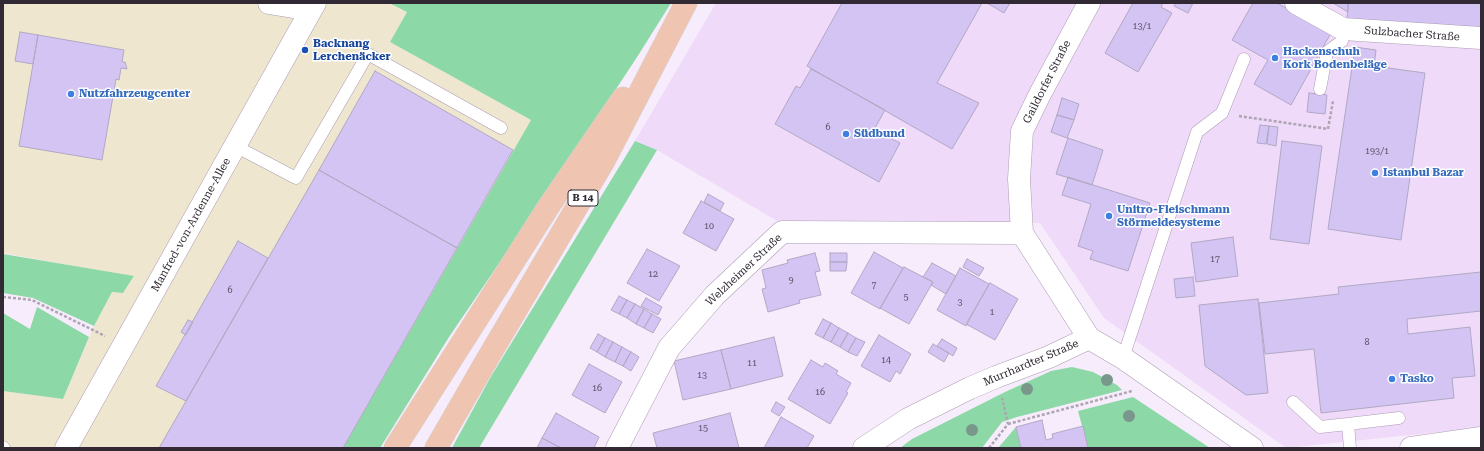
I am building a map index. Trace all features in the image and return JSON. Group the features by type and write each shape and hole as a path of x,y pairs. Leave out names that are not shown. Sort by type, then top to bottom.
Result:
{"main road":[{"name":"B 14","path":"395,448 549,206 671,28 686,3"},
{"name":"B 14","path":"436,448 604,161 671,28"}],"street":[{"path":"269,3 313,7"},
{"name":"Gaildorfer Straße","path":"1088,3 1022,131 1019,179 1022,233 1089,338"},
{"path":"1296,3 1343,29"},
{"name":"Manfred-von-Ardenne-Allee","path":"71,446 123,345 313,7"},
{"name":"Sulzbacher Straße","path":"1343,29 1481,38"},
{"name":"Welzheimer Straße","path":"617,448 669,348 715,294 782,232 1022,233"},
{"name":"Murrhardter Straße","path":"864,448 880,436 908,419 963,392 996,377 1049,358 1089,338 1123,358 1252,448"},
{"path":"1411,448 1481,438"}],"lane":[{"path":"1320,89 1327,52 1342,41 1343,29"},
{"path":"235,146 296,178 368,54 501,128"},
{"path":"1123,358 1140,319 1198,132 1222,113 1244,59"},
{"path":"1293,402 1320,427 1399,418"},
{"path":"1348,424 1350,448"}],"path":[{"path":"1222,113 1328,129 1333,100"},
{"path":"3,297 32,300 123,345"},
{"path":"989,448 1008,424 1132,391"},
{"path":"1005,411 1008,424"}],"shaded area":[{"path":"3,3 389,3 407,12 390,42 531,120 343,448 3,448 3,391 63,399 94,326 112,292 123,293 134,277 3,253"},
{"path":"716,3 1481,3 1481,426 1468,429 1286,448 1104,318 1040,223 908,224 777,221 657,150 635,141"}],"green space":[{"path":"389,3 671,3 578,147 449,337 380,448 343,448 531,120 390,42 407,12"},
{"path":"635,141 657,150 479,448 452,448 490,378"},
{"path":"3,254 134,276 123,293 112,292 94,326 33,298 3,293"},
{"path":"37,307 89,337 63,399 3,391 3,313 30,329"},
{"path":"1072,367 1093,372 1117,385 1122,390 1002,422 982,448 900,448 912,439 1005,392 1051,371"},
{"path":"1133,397 1210,448 1088,448 1078,411"},
{"path":"1016,427 1021,448 998,448"}],"building":[{"path":"842,3 982,3 937,83 979,103 952,149 807,66"},
{"path":"987,3 1010,3 1004,13"},
{"path":"1133,3 1163,3 1161,7 1172,13 1138,72 1105,53"},
{"path":"1176,3 1193,3 1188,13 1174,6"},
{"path":"1253,3 1277,3 1331,33 1291,105 1254,84 1268,60 1232,40"},
{"path":"1333,3 1348,3 1348,12"},
{"path":"1348,3 1481,3 1481,27 1347,21"},
{"path":"20,32 38,35 33,64 15,61"},
{"path":"38,35 124,50 122,62 125,62 127,69 121,68 119,80 116,79 102,160 19,146"},
{"path":"1355,47 1376,50 1374,66 1425,73 1401,240 1328,229"},
{"path":"811,69 885,110 874,130 900,143 879,182 775,124 796,86 800,88"},
{"path":"375,71 513,150 457,248 319,170"},
{"path":"1309,93 1327,95 1325,114 1307,112"},
{"path":"1062,98 1079,104 1074,120 1057,115"},
{"path":"1057,115 1074,120 1067,138 1051,132"},
{"path":"1260,125 1269,126 1266,144 1257,143"},
{"path":"1269,126 1278,127 1276,146 1267,144"},
{"path":"1068,138 1103,150 1092,185 1056,174"},
{"path":"1282,141 1322,146 1309,244 1270,239"},
{"path":"319,170 457,248 343,448 159,448"},
{"path":"1068,177 1150,203 1128,271 1090,259 1093,251 1078,246 1091,204 1062,195"},
{"path":"708,194 724,203 720,211 704,202"},
{"path":"701,201 734,219 716,251 683,233"},
{"path":"1233,237 1238,276 1196,282 1191,243"},
{"path":"238,241 268,258 186,401 156,386"},
{"path":"647,249 680,266 659,301 627,283"},
{"path":"874,252 903,268 880,309 851,293"},
{"path":"815,253 820,271 815,272 821,295 799,300 800,303 768,312 762,289 766,288 762,270 788,263 787,260"},
{"path":"830,253 847,253 847,262 830,262"},
{"path":"967,259 984,268 979,276 963,267"},
{"path":"830,262 847,262 846,271 830,271"},
{"path":"932,263 956,276 946,294 931,285 933,282 923,277"},
{"path":"904,267 933,282 909,324 880,308"},
{"path":"960,268 989,284 966,326 937,310"},
{"path":"1481,272 1481,311 1407,319 1408,334 1470,327 1475,376 1452,378 1454,398 1321,413 1314,349 1265,354 1259,303 1339,294 1338,287"},
{"path":"1193,277 1195,296 1176,298 1174,279"},
{"path":"990,283 1018,299 995,340 966,324"},
{"path":"619,296 627,300 619,314 611,310"},
{"path":"646,298 662,307 658,315 641,306"},
{"path":"1258,299 1268,393 1246,395 1205,366 1199,305"},
{"path":"627,300 635,304 627,318 619,314"},
{"path":"635,304 644,309 636,324 627,318"},
{"path":"644,309 652,314 644,328 636,324"},
{"path":"652,314 661,319 653,333 644,328"},
{"path":"823,319 831,323 823,338 815,334"},
{"path":"188,320 193,322 186,335 181,332"},
{"path":"831,323 839,328 831,342 823,338"},
{"path":"839,328 848,333 840,347 831,342"},
{"path":"848,333 856,338 848,352 840,347"},
{"path":"598,334 605,338 597,352 590,348"},
{"path":"879,335 911,354 900,374 896,371 890,382 861,366"},
{"path":"774,337 783,376 731,389 721,350"},
{"path":"605,338 613,342 605,357 597,352"},
{"path":"856,338 865,342 857,356 848,352"},
{"path":"942,339 957,348 953,356 937,346"},
{"path":"613,342 622,347 615,362 605,357"},
{"path":"933,344 949,353 944,362 928,352"},
{"path":"622,347 631,352 623,366 615,362"},
{"path":"721,350 731,389 683,400 674,361"},
{"path":"631,352 639,357 631,371 623,366"},
{"path":"811,360 823,367 825,363 838,371 836,374 851,383 846,392 848,393 830,424 788,399"},
{"path":"589,364 622,382 605,413 572,395"},
{"path":"776,402 785,407 779,416 771,411"},
{"path":"556,413 599,437 594,448 561,448 542,438"},
{"path":"730,413 739,448 657,448 653,433"},
{"path":"781,417 814,436 807,448 764,448"},
{"path":"1042,420 1046,440 1053,438 1052,434 1083,426 1088,448 1021,448 1016,427"},
{"path":"542,438 561,448 537,448"}],"place":[{"name":"Backnang Lerchenäcker","path":"305,50"},
{"name":"Hackenschuh Kork Bodenbeläge","path":"1275,58"},
{"name":"Nutzfahrzeugcenter","path":"71,94"},
{"name":"Südbund","path":"846,134"},
{"name":"Istanbul Bazar","path":"1375,173"},
{"name":"Unitro-Fleischmann Störmeldesysteme","path":"1109,216"},
{"name":"Tasko","path":"1392,379"}]}
